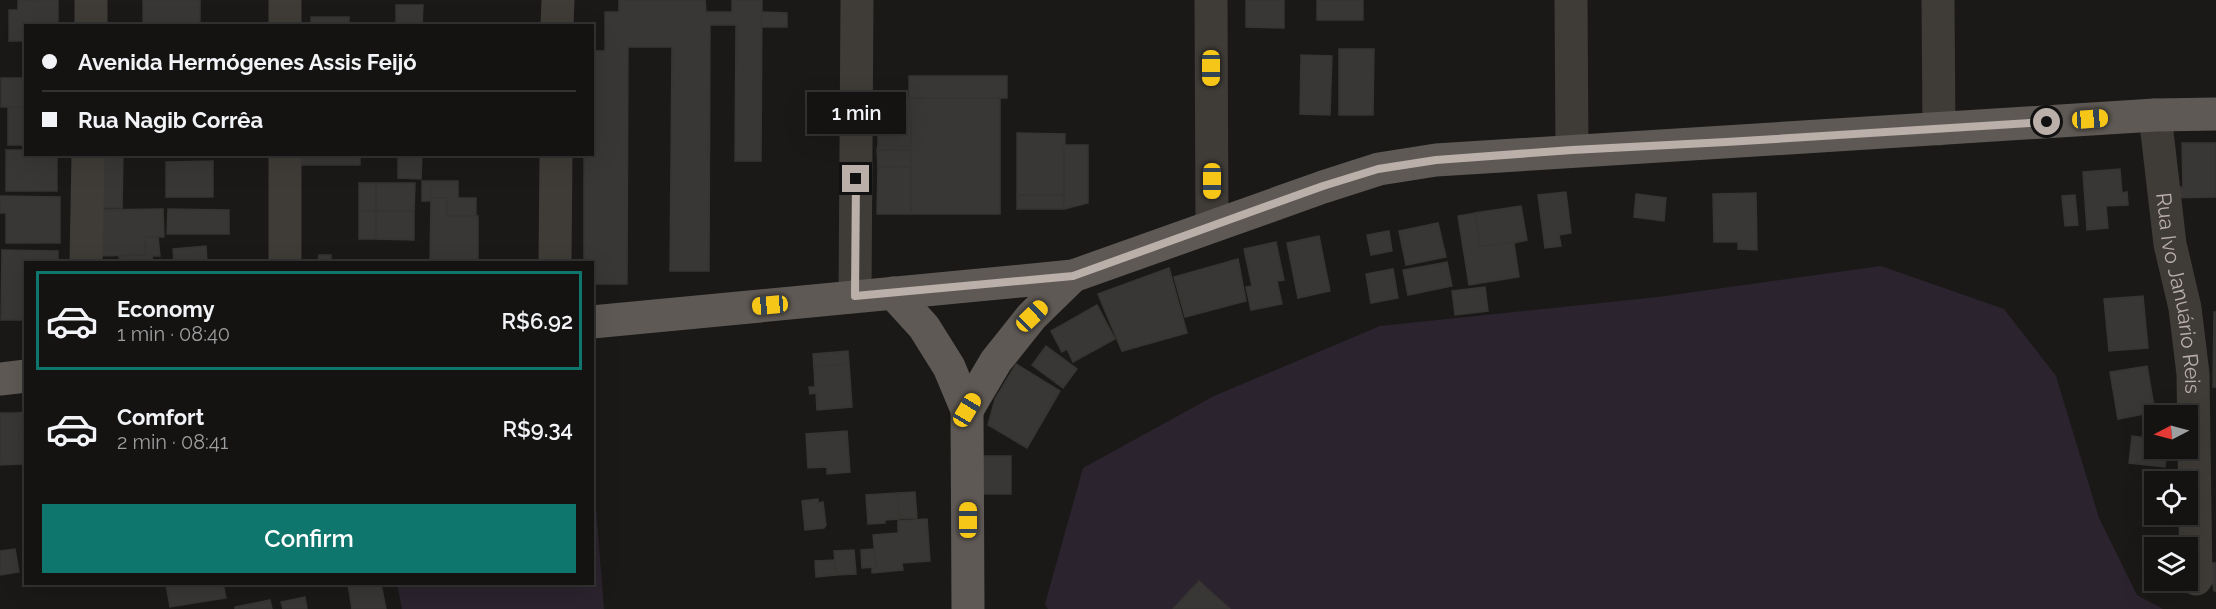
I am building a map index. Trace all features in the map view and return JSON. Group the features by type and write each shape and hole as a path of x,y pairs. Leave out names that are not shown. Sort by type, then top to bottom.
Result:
{"main road":[{"path":"594,322 1073,276 1323,186 1378,169 1436,160 2155,115 2216,114"},
{"path":"967,410 996,361 1025,325 1073,276"},
{"path":"892,293 924,327 949,367 967,410 968,609"},
{"path":"0,379 24,376"}],"street":[{"path":"91,24 92,0"},
{"path":"285,0 285,24"},
{"path":"557,24 558,0"},
{"path":"855,296 856,0"},
{"path":"1211,0 1212,226"},
{"path":"1571,0 1572,150"},
{"path":"1938,0 1939,129"},
{"name":"Rua Ivo Januário Reis","path":"2155,115 2170,244 2186,308 2193,374 2195,537"},
{"path":"86,261 88,156"},
{"path":"285,156 285,261"},
{"path":"555,261 556,156"}],"shaded area":[{"path":"1881,266 2004,309 2056,376 2099,518 2137,595 2163,609 1048,609 1045,604 1083,468 1214,396 1380,326 1658,297"},
{"path":"594,483 604,609 402,609 397,585 594,585"}],"building":[{"path":"18,0 58,0 58,24 24,24 24,41 9,41 9,10 18,10"},
{"path":"143,0 200,0 200,24 143,24"},
{"path":"619,0 705,0 706,12 732,12 732,0 762,0 761,161 735,161 736,25 710,25 709,271 670,271 672,47 628,47 627,284 594,284 594,261 584,261 584,156 594,156 594,51 605,51 605,12 619,12"},
{"path":"1246,0 1284,0 1284,28 1246,27"},
{"path":"1317,0 1363,0 1363,20 1317,20"},
{"path":"396,5 423,5 422,24 396,24"},
{"path":"762,12 787,13 787,27 761,27"},
{"path":"311,17 349,17 349,24 311,24"},
{"path":"443,23 511,23 511,24"},
{"path":"1339,49 1374,49 1373,115 1339,115"},
{"path":"1301,55 1332,56 1330,115 1300,114"},
{"path":"909,76 1007,76 1007,98 909,98"},
{"path":"1,78 24,78 24,107 1,107"},
{"path":"878,98 910,98 911,122 878,122"},
{"path":"910,98 1000,98 1000,214 911,214 911,150 877,150 878,145 911,146"},
{"path":"8,107 24,107 24,145 8,145"},
{"path":"878,122 911,122 911,146 878,145"},
{"path":"1017,133 1065,134 1064,195 1017,195"},
{"path":"2182,143 2216,143 2216,197 2167,198 2167,187 2183,187"},
{"path":"1064,145 1088,145 1088,203 1064,209"},
{"path":"6,150 24,150 24,156 57,156 57,191 6,191"},
{"path":"877,150 911,150 911,167 878,167"},
{"path":"99,156 123,156 122,208 99,208"},
{"path":"300,156 360,156 360,165 300,165"},
{"path":"398,156 422,156 421,179 398,178"},
{"path":"213,161 213,197 166,197 166,162"},
{"path":"878,167 911,167 911,214 877,214"},
{"path":"2120,169 2122,193 2127,192 2128,205 2106,206 2108,228 2087,230 2083,172"},
{"path":"422,181 432,181 431,198 447,198 447,216 478,216 478,261 430,261 431,201 422,201"},
{"path":"432,181 458,181 458,198 476,198 476,216 447,216 447,198 431,198"},
{"path":"359,183 376,183 376,211 359,211"},
{"path":"376,183 415,183 414,211 376,211"},
{"path":"1566,192 1571,233 1559,235 1561,246 1545,248 1538,195"},
{"path":"1756,193 1757,250 1738,249 1738,242 1714,242 1713,194"},
{"path":"1636,194 1666,198 1664,221 1634,217"},
{"path":"1017,195 1064,195 1064,209 1017,209"},
{"path":"2075,195 2078,225 2065,226 2062,196"},
{"path":"0,196 60,197 60,243 6,243 6,213 0,213"},
{"path":"1521,206 1527,240 1480,247 1475,213"},
{"path":"163,209 164,237 145,237 145,255 96,256 96,210"},
{"path":"168,209 229,210 229,234 167,234"},
{"path":"359,211 376,211 376,239 359,239"},
{"path":"376,211 414,211 414,240 376,239"},
{"path":"1475,213 1480,247 1527,240 1514,243 1519,277 1469,285 1458,216"},
{"path":"1438,223 1446,257 1406,265 1399,231"},
{"path":"1389,231 1392,251 1371,255 1367,235"},
{"path":"1319,236 1330,291 1298,298 1287,243"},
{"path":"145,237 158,237 160,256 152,256 153,261 120,261 119,256 145,255"},
{"path":"1276,242 1284,280 1277,281 1282,304 1251,310 1246,287 1252,286 1244,249"},
{"path":"206,246 207,261 174,261 173,249"},
{"path":"2,250 58,251 58,261 24,261 24,320 1,320"},
{"path":"319,255 331,255 331,261 318,261"},
{"path":"1238,259 1246,301 1185,317 1174,277"},
{"path":"1447,262 1452,286 1408,295 1403,270"},
{"path":"1169,268 1187,333 1122,351 1098,294"},
{"path":"1393,269 1398,298 1371,303 1366,274"},
{"path":"1485,287 1488,311 1455,315 1452,291"},
{"path":"2143,296 2148,348 2109,351 2104,299"},
{"path":"1097,305 1115,339 1073,362 1067,349 1062,352 1051,331"},
{"path":"2214,312 2216,312 2216,387 2213,387"},
{"path":"1046,346 1077,369 1063,388 1032,365"},
{"path":"848,351 849,364 814,367 813,354"},
{"path":"849,364 852,407 817,410 816,393 810,394 809,387 815,387 814,367"},
{"path":"1016,364 1060,391 1027,448 988,425 995,399"},
{"path":"2147,366 2154,405 2144,405 2144,414 2118,419 2110,372"},
{"path":"24,412 24,464 20,464 18,413"},
{"path":"0,413 18,413 20,464 0,465"},
{"path":"847,431 850,472 827,474 827,467 808,468 806,434"},
{"path":"2132,436 2144,438 2144,459 2166,459 2165,467 2129,463"},
{"path":"978,456 1011,456 1011,494 978,494"},
{"path":"915,492 917,518 899,519 897,493"},
{"path":"897,493 899,519 868,524 866,495"},
{"path":"818,499 818,503 823,502 826,525 824,528 805,530 802,501"},
{"path":"927,519 930,561 902,563 903,570 872,573 872,567 876,567 873,535 898,533 898,521"},
{"path":"15,549 19,572 0,575 0,551"},
{"path":"874,549 876,567 862,568 861,550"},
{"path":"854,550 856,574 836,575 834,551"},
{"path":"835,560 836,575 816,577 815,561"},
{"path":"2205,563 2216,563 2216,591 2214,591 2213,584 2206,584"},
{"path":"1199,581 1230,609 1173,609"},
{"path":"166,585 223,585 226,598 170,607"},
{"path":"348,585 381,585 386,609 352,609"},
{"path":"305,597 307,609 283,609 281,602"},
{"path":"270,600 272,609 235,609 235,607"}],"route":[{"path":"856,179 855,296 1073,276 1323,186 1378,169 1436,160 2047,122"}]}
